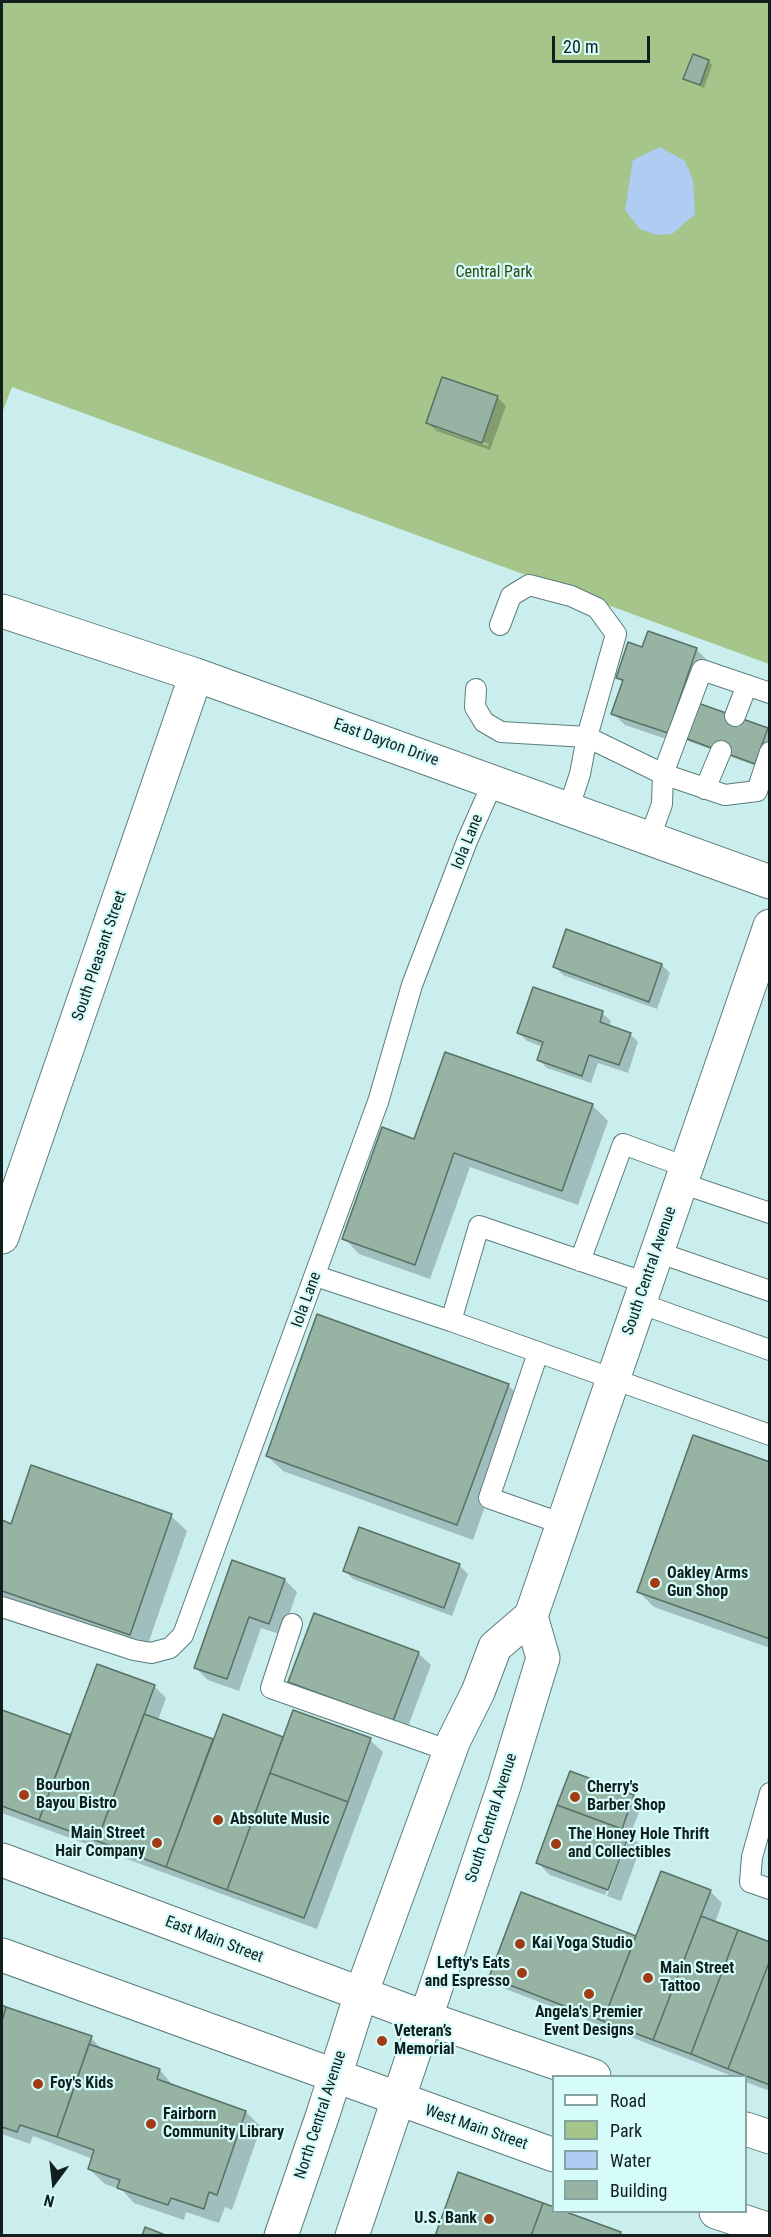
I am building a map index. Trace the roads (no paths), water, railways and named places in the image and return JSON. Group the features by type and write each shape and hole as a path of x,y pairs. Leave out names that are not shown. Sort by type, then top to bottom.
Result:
{"street":[{"name":"East Dayton Drive","path":"2,611 196,675 770,882"},
{"name":"South Pleasant Street","path":"2,1237 196,675"},
{"name":"South Central Avenue","path":"426,2018 504,1786 543,1658 531,1616 770,926"},
{"path":"361,1994 450,1751 495,1647 531,1616"},
{"name":"East Main Street","path":"2,1860 426,2018"},
{"path":"2,1954 399,2100"},
{"name":"North Central Avenue","path":"281,2235 361,1994"},
{"path":"352,2235 426,2018 591,2075"},
{"name":"West Main Street","path":"399,2100 552,2154"},
{"path":"747,2129 770,2137"},
{"path":"722,2213 770,2230"}],"lane":[{"path":"500,625 511,596 529,585 571,596 597,608 616,634 587,736 580,774 568,810"},
{"path":"649,840 662,804 663,774 702,670 770,693"},
{"path":"735,716 747,685"},
{"path":"476,689 475,707 484,722 501,732 587,736 663,774 725,795 757,791 770,752"},
{"path":"705,789 721,751"},
{"name":"Iola Lane","path":"2,1607 134,1650 151,1653 170,1648 183,1635 378,1102 412,985 467,841 493,782"},
{"path":"580,1261 623,1144 683,1175 770,1213"},
{"path":"451,1321 479,1226 580,1261 643,1293 770,1350"},
{"path":"657,1252 770,1291"},
{"path":"316,1276 451,1321 770,1435"},
{"path":"538,1353 489,1498 563,1524"},
{"path":"292,1624 272,1688 450,1751"},
{"path":"770,1793 752,1857 750,1882 770,1889"}],"water":[{"path":"660,147 685,161 693,180 695,214 672,234 657,235 640,229 625,210 633,160"}],"place":[{"name":"Oakley Arms Gun Shop","path":"655,1583"},
{"name":"Bourbon Bayou Bistro","path":"24,1795"},
{"name":"Cherry's Barber Shop","path":"575,1797"},
{"name":"Absolute Music","path":"218,1820"},
{"name":"Main Street Hair Company","path":"157,1843"},
{"name":"The Honey Hole Thrift and Collectibles","path":"556,1844"},
{"name":"Kai Yoga Studio","path":"520,1944"},
{"name":"Lefty's Eats and Espresso","path":"522,1973"},
{"name":"Main Street Tattoo","path":"648,1978"},
{"name":"Angela's Premier Event Designs","path":"589,1994"},
{"name":"Veteran’s Memorial","path":"382,2041"},
{"name":"Foy's Kids","path":"38,2084"},
{"name":"Fairborn Community Library","path":"151,2124"},
{"name":"U.S. Bank","path":"489,2219"}],"park label":[{"name":"Central Park","path":"494,273"}]}
